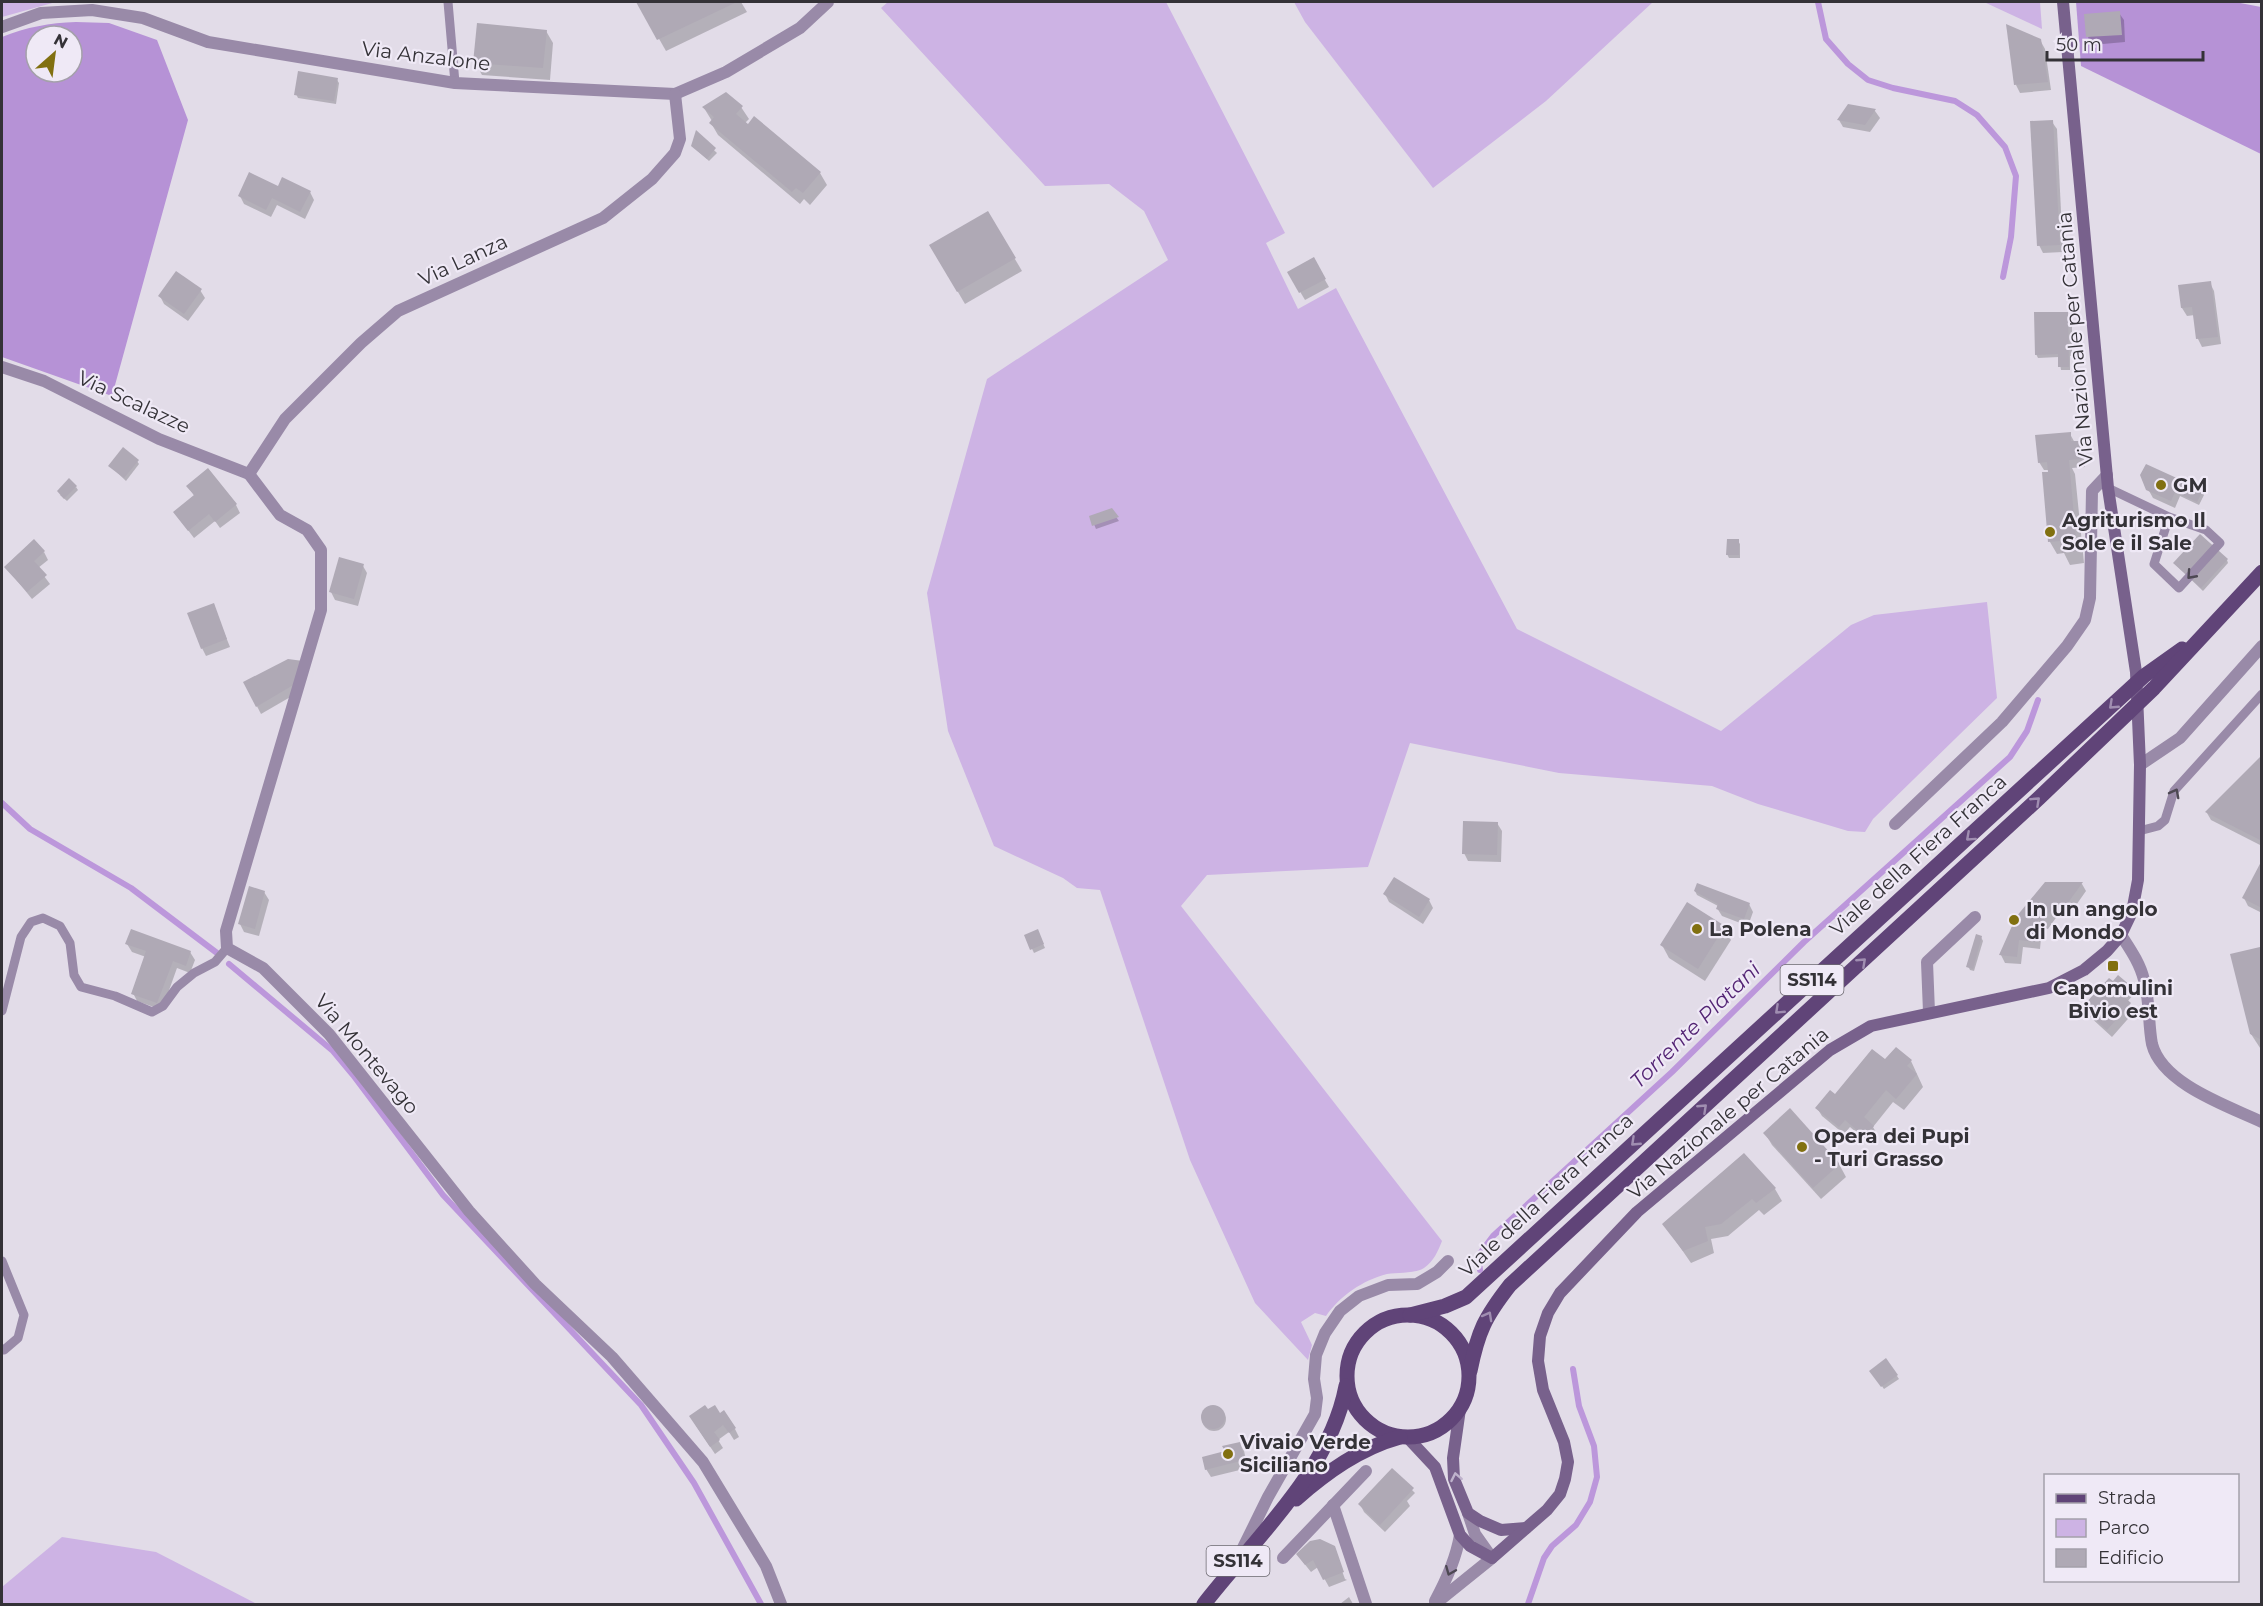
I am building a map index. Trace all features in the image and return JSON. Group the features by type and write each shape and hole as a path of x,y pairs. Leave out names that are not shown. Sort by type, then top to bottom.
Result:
{"main road":[{"name":"Via Nazionale per Catania","path":"1492,1558 1547,1510 1560,1494 1565,1479 1568,1462 1564,1442 1543,1390 1538,1361 1540,1336 1548,1313 1560,1293 1637,1212 1830,1050 1871,1026 2049,988 2084,970 2107,951 2121,935 2132,912 2138,880 2139,831 2140,765 2136,672 2108,482 2063,2"},
{"name":"Viale della Fiera Franca","path":"1470,1371 1476,1342 1488,1313 1510,1285 2039,798 2154,688 2262,572"},
{"name":"Viale della Fiera Franca","path":"1410,1315 1445,1306 1466,1297 2144,676 2209,630"},
{"path":"1410,1315 1430,1318 1453,1334 1464,1351 1470,1371 1468,1391 1460,1409 1451,1420 1434,1432 1377,1443 1340,1464 1275,1518 1326,1447 1340,1415 1351,1354 1366,1332 1377,1323 1389,1318 1410,1315"},
{"path":"1347,1381 1352,1401 1364,1418 1381,1430 1404,1437 1435,1467 1460,1535 1470,1546 1492,1558"},
{"path":"1460,1409 1453,1458 1454,1479 1468,1513 1501,1530 1526,1528"},
{"name":"SS114","path":"1204,1605 1275,1518"}],"street":[{"name":"Via Anzalone","path":"2,27 41,13 92,10 143,18 208,42 455,83 675,94 726,72 800,28 828,2"},
{"name":"Via Lanza","path":"249,474 285,419 361,343 398,311 603,218 652,179 675,153 680,139 675,94"},
{"name":"Via Scalazze","path":"2,367 44,381 159,439 249,474"},
{"path":"227,948 226,931 321,610 321,550 307,530 280,515 249,474"},
{"path":"1895,824 2002,722 2067,646 2085,620 2090,598 2092,491 2108,482"},
{"path":"2140,765 2180,738 2262,646"},
{"path":"1929,1012 1926,962 1975,917"},
{"path":"2121,935 2134,955 2144,980 2153,1046 2166,1068 2196,1091 2262,1122"},
{"name":"Via Montevago","path":"227,948 263,968 329,1034 469,1211 535,1284 612,1357 703,1462 766,1566 781,1605"},
{"path":"1233,1567 1268,1497 1315,1414 1316,1355 1325,1333 1340,1311 1359,1296 1388,1285 1417,1284 1437,1272 1448,1261"},
{"path":"1283,1558 1366,1471"},
{"path":"1333,1505 1366,1605"},
{"path":"1434,1605 1492,1558 1475,1534 1468,1513"},
{"path":"1434,1605 1458,1551 1460,1535"}],"lane":[{"path":"448,2 455,83"},
{"path":"2108,482 2169,517 2206,530 2220,543 2179,588 2154,564 2169,517"},
{"path":"2139,831 2158,826 2165,820 2174,790 2262,694"},
{"path":"2,1011 21,937 31,922 43,918 60,926 70,943 74,975 81,987 115,996 152,1012 163,1006 177,987 195,973 215,962 227,948"},
{"path":"2,1262 24,1315 18,1338 4,1350 2,1349"}],"green space":[{"path":"2,2 56,2 2,17"},
{"path":"888,2 1166,2 1285,233 1266,243 1298,309 1336,288 1517,629 1721,731 1851,625 1874,615 1987,602 1997,698 1873,819 1865,832 1848,831 1758,804 1712,786 1559,773 1410,743 1368,867 1207,875 1181,906 1442,1241 1433,1259 1424,1268 1411,1272 1387,1274 1369,1280 1345,1296 1326,1316 1315,1313 1301,1322 1312,1345 1308,1360 1255,1303 1190,1160 1100,890 1077,888 1063,878 994,846 948,731 927,593 987,379 1168,260 1144,211 1109,184 1045,186 881,8"},
{"path":"1294,2 1653,2 1546,101 1433,188 1305,22"},
{"path":"1984,2 2040,2 2042,29"},
{"path":"62,1537 156,1552 257,1604 2,1604 2,1587"}],"shaded area":[{"path":"2076,2 2235,2 2261,7 2261,154 2081,66"},
{"path":"109,23 157,40 188,120 112,396 2,357 2,37 24,30 24,84 84,84 84,24 57,24"}],"building":[{"path":"636,2 737,2 657,40"},
{"path":"2120,11 2122,35 2086,37 2084,14"},
{"path":"477,23 547,30 543,68 473,63"},
{"path":"2006,24 2041,39 2048,82 2014,85"},
{"path":"298,71 338,78 334,101 294,95"},
{"path":"726,92 743,106 736,114 748,124 754,116 821,172 803,193 796,188 792,192 709,123 714,117 702,107"},
{"path":"1848,104 1876,109 1865,125 1837,120"},
{"path":"2053,120 2060,245 2037,246 2030,121"},
{"path":"696,130 716,148 707,159 691,146"},
{"path":"249,172 278,186 282,177 311,191 300,212 272,198 266,210 238,196"},
{"path":"988,211 1016,258 957,292 929,245"},
{"path":"1314,257 1326,279 1299,293 1287,272"},
{"path":"176,271 202,289 184,314 158,296"},
{"path":"2211,281 2218,337 2196,339 2192,307 2181,308 2178,285"},
{"path":"2034,312 2068,312 2069,367 2058,367 2058,354 2035,355"},
{"path":"2071,432 2071,441 2080,441 2081,459 2069,460 2077,551 2062,553 2060,541 2048,542 2042,472 2048,472 2047,462 2038,463 2035,435"},
{"path":"123,447 139,460 124,478 108,466"},
{"name":"GM","path":"2146,464 2203,490 2197,502 2175,492 2171,501 2146,490 2140,475"},
{"path":"208,468 237,504 215,522 209,514 188,531 173,512 194,495 186,486"},
{"path":"69,478 77,486 64,499 57,491"},
{"path":"1112,508 1119,517 1092,526 1089,516"},
{"path":"2200,534 2228,559 2201,588 2173,563"},
{"path":"34,539 45,551 34,561 47,575 27,592 4,567"},
{"path":"1727,539 1739,539 1739,555 1726,555"},
{"path":"339,557 364,564 354,599 329,592"},
{"path":"214,603 227,639 201,649 187,613"},
{"path":"288,659 303,661 295,684 256,707 243,682"},
{"path":"2262,755 2262,841 2205,812"},
{"path":"1463,821 1498,822 1497,855 1462,854"},
{"path":"2262,860 2262,908 2242,898"},
{"path":"1394,877 1430,899 1419,917 1383,894"},
{"path":"2045,882 2083,882 2062,911 2055,905 2043,921 2038,920 2036,942 2019,940 2017,957 1999,955 2016,917"},
{"path":"1697,883 1750,903 1744,919 1716,909 1718,904 1694,891"},
{"path":"249,886 265,891 255,929 238,924"},
{"path":"1687,902 1725,926 1698,969 1660,945"},
{"path":"131,929 191,951 186,966 173,961 157,1003 131,994 146,951 125,944"},
{"path":"1038,929 1044,944 1030,950 1024,935"},
{"path":"1976,934 1982,936 1973,969 1966,967"},
{"path":"2262,948 2262,1040 2250,1034 2230,954"},
{"path":"2118,975 2131,986 2122,995 2131,1003 2107,1030 2082,1007 2109,978 2113,981"},
{"path":"1896,1047 1912,1060 1907,1066 1917,1074 1896,1099 1886,1090 1864,1117 1874,1126 1865,1137 1845,1120 1839,1127 1815,1108 1830,1090 1835,1094 1872,1049 1885,1059"},
{"path":"1790,1108 1840,1164 1813,1188 1763,1133"},
{"path":"1744,1153 1776,1188 1756,1203 1752,1199 1721,1224 1705,1227 1708,1241 1683,1251 1662,1224"},
{"path":"1886,1358 1898,1375 1881,1387 1869,1371"},
{"path":"705,1405 708,1409 715,1405 720,1413 724,1410 736,1428 729,1433 723,1425 714,1432 720,1440 710,1447 689,1416"},
{"path":"1213,1405 1221,1409 1225,1417 1221,1425 1213,1429 1205,1425 1201,1417 1205,1409"},
{"name":"Vivaio Verde Siciliano","path":"1240,1442 1245,1460 1205,1470 1202,1457 1225,1451 1222,1446"},
{"path":"1392,1468 1414,1488 1380,1525 1358,1504"},
{"path":"1320,1539 1335,1546 1344,1572 1323,1580 1313,1560 1305,1565 1296,1554 1310,1541"}],"waterway":[{"name":"Torrente Platani","path":"1818,2 1826,39 1848,64 1868,80 1893,88 1955,101 1977,115 2005,147 2016,176 2011,237 2003,277"},
{"name":"Torrente Platani","path":"1480,1270 1478,1256 1493,1236 1672,1072 1804,942 2010,757 2027,731 2038,700"},
{"path":"2,803 30,829 131,888 217,953"},
{"path":"229,964 333,1051 443,1195 641,1405 694,1483 761,1604"},
{"name":"Torrente Platani","path":"1528,1604 1544,1558 1552,1546 1576,1525 1590,1502 1597,1477 1594,1446 1579,1406 1573,1369"}],"place":[{"name":"GM","path":"2161,485"},
{"name":"Agriturismo Il Sole e il Sale","path":"2050,532"},
{"name":"In un angolo di Mondo","path":"2014,920"},
{"name":"La Polena","path":"1697,929"},
{"name":"Capomulini Bivio est","path":"2113,966"},
{"name":"Opera dei Pupi - Turi Grasso","path":"1802,1147"},
{"name":"Vivaio Verde Siciliano","path":"1228,1454"}]}
